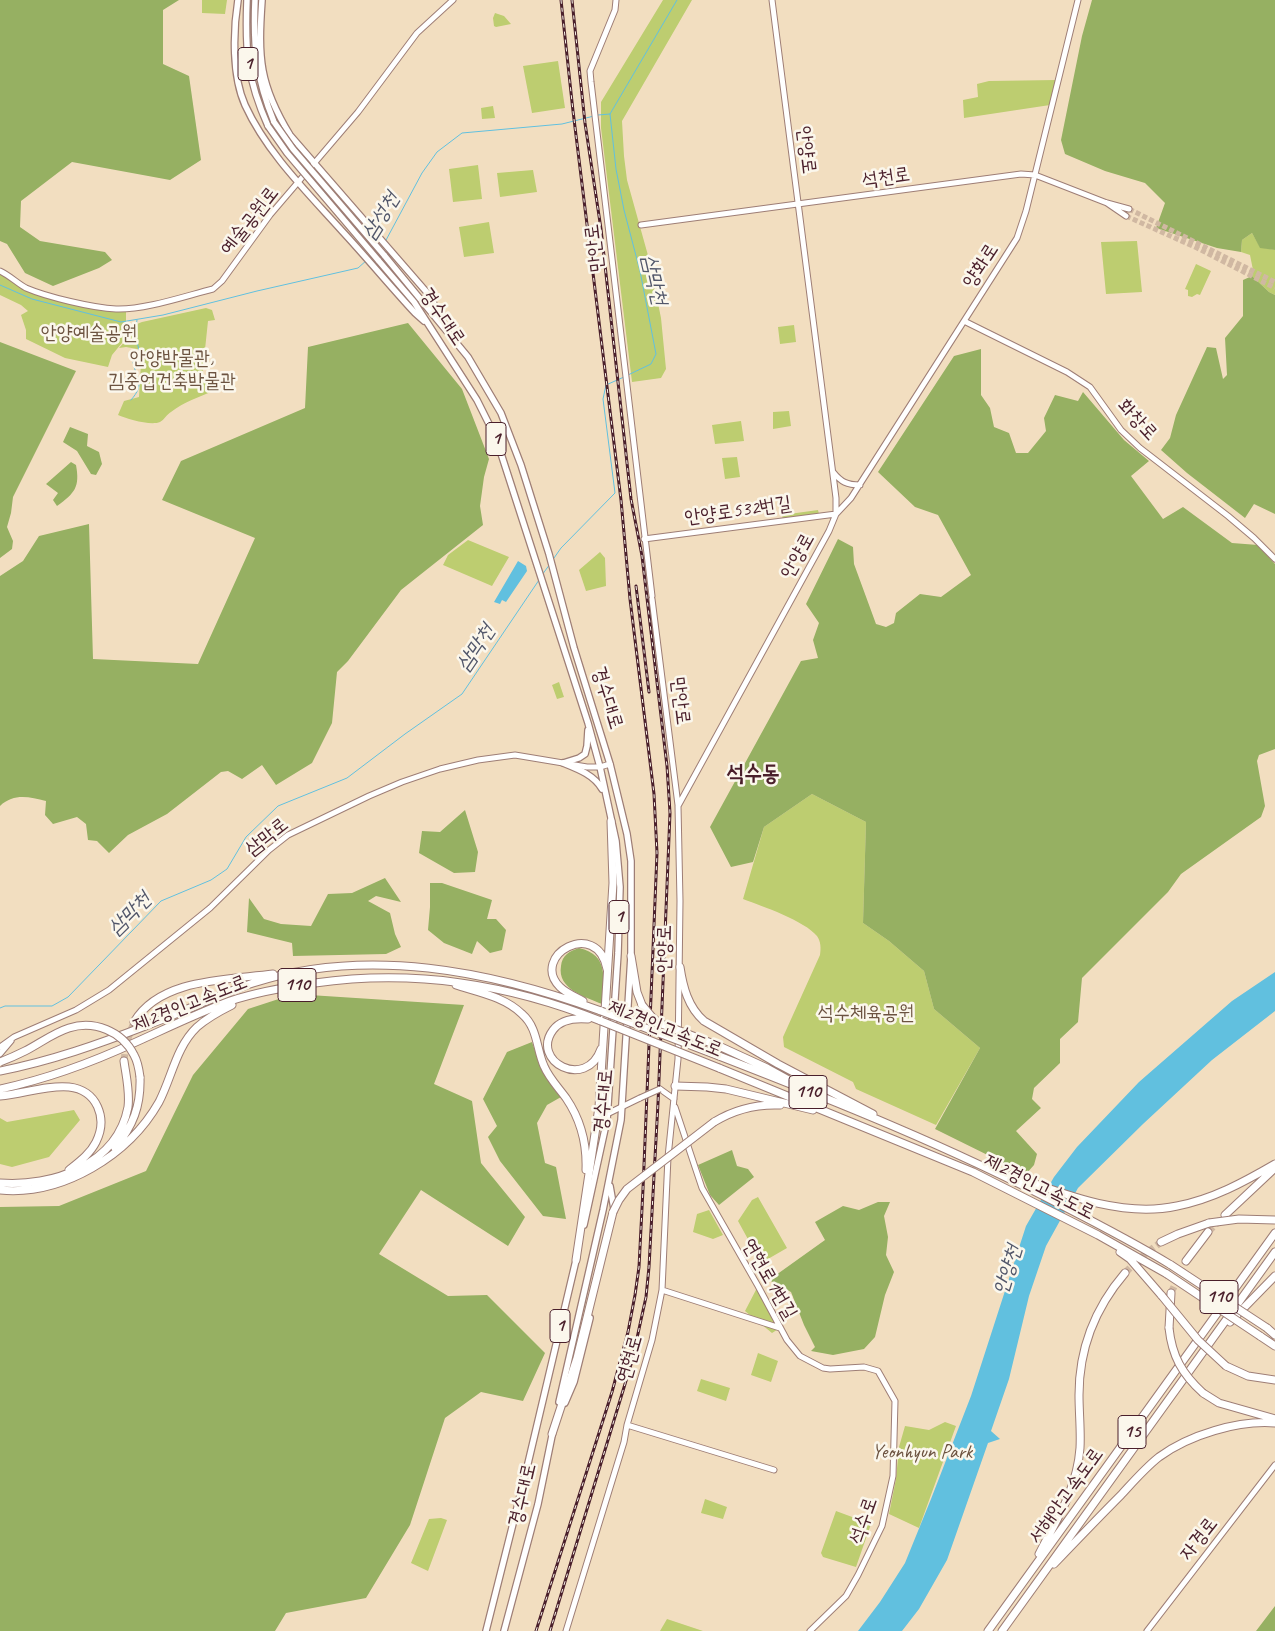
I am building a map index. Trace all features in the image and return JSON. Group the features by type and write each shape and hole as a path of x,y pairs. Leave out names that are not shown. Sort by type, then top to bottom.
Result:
{"highway":[{"path":"576,1260 600,1107 613,883 611,821"},
{"path":"601,1011 558,985 553,974 554,962 559,953 567,946 577,943 588,945 595,948 603,957 608,979"},
{"path":"631,956 637,992 642,1006 659,1023 719,1046 767,1068 812,1093"},
{"name":"제2경인고속도로","path":"0,1071 32,1064 104,1042 255,983 311,970 352,966 409,967 438,969 512,982 555,994 719,1056 978,1162 1103,1226 1171,1265 1275,1334"},
{"path":"680,967 688,999 704,1021 778,1064 832,1091 898,1128"},
{"path":"134,1022 149,1003 174,990 224,980 311,970"},
{"name":"제2경인고속도로","path":"2,1092 89,1062 231,1001 287,987 328,981 395,978 439,979 471,984 515,993 575,1011 972,1172 1098,1235 1167,1274 1275,1346"},
{"path":"439,979 512,1006 525,1016 529,1022 536,1035 540,1056 546,1070 576,1114 582,1131 587,1164 585,1201"},
{"path":"0,1190 48,1186 79,1174 111,1156 148,1119 161,1097 183,1047 194,1031 214,1015 246,997"},
{"path":"601,1021 578,1018 561,1024 554,1029 550,1036 548,1049 552,1059 558,1064 571,1070 582,1069 594,1062 599,1054 604,1037"},
{"path":"0,1062 24,1052 63,1030 76,1026 104,1028 121,1038 135,1056 140,1077 141,1095 132,1121 120,1141 98,1163"},
{"path":"0,1183 30,1183 64,1174 78,1169 102,1154 118,1133 125,1117 129,1096 124,1061"},
{"path":"675,1086 707,1087 726,1090 805,1108 852,1122"},
{"path":"2,1092 60,1087 77,1089 94,1100 101,1115 99,1134 88,1153 64,1174"},
{"path":"552,1434 577,1358 613,1212 627,1189 714,1122 730,1113 759,1105 805,1108"},
{"path":"978,1162 1065,1194 1132,1209 1164,1208 1197,1201 1243,1183 1275,1164"},
{"path":"1225,1215 1275,1168"},
{"path":"1161,1242 1209,1223 1239,1219 1275,1220"},
{"path":"1186,1261 1208,1232"},
{"name":"서해안고속도로","path":"988,1631 1275,1233"},
{"path":"1098,1235 1130,1259 1198,1340 1226,1366 1248,1376 1275,1380"},
{"name":"서해안고속도로","path":"1002,1631 1275,1252"},
{"path":"1026,1578 1065,1507 1072,1488 1080,1448 1079,1381 1082,1358 1093,1321 1099,1309 1125,1273"},
{"path":"1210,1341 1275,1276"},
{"path":"1172,1293 1169,1328 1171,1344 1188,1379 1220,1403 1275,1419"},
{"path":"1037,1583 1142,1471 1161,1456 1199,1436 1216,1430 1234,1426 1275,1423"}],"main road":[{"path":"238,0 235,16 235,54 240,85 245,104 265,141 299,183 415,313 429,326"},
{"name":"경수대로","path":"247,0 246,54 256,99 268,126 287,154 414,302 478,400 496,438 588,723 600,767 618,861 620,887 618,953 607,1114 600,1155 486,1631"},
{"name":"경수대로","path":"256,0 254,20 256,63 259,81 274,122 292,149 384,255 468,357 501,413 521,465 549,554 574,648 610,764 628,834 631,861 631,956 621,1120 538,1504 504,1631"},
{"path":"262,0 260,55 263,77 279,117 290,135 430,296 448,332"},
{"path":"563,763 585,754 588,723"},
{"path":"563,763 591,776 598,782 605,795"},
{"path":"552,1434 574,1382 615,1214 609,1182"}],"street":[{"name":"예술공원로","path":"0,271 24,287 39,293 116,309 144,306 213,288 222,281 270,215 358,112 417,33 453,0"},
{"name":"만안로","path":"616,0 615,10 590,71 625,382 678,806"},
{"name":"안양로","path":"675,1086 678,1059 680,967 678,806 829,531 836,514 833,472 772,0"},
{"name":"양화로","path":"836,514 860,485 1017,238 1026,212 1078,0"},
{"name":"석천로","path":"641,225 1021,174 1035,174 1107,203 1129,209"},
{"path":"1107,203 1126,216"},
{"name":"화창로","path":"964,321 1068,372 1090,388 1120,430 1140,448 1228,516 1275,559"},
{"path":"833,472 845,484 860,485"},
{"name":"안양로532번길","path":"644,539 836,514"},
{"name":"삼막로","path":"0,1042 76,1010 109,990 210,908 268,850 288,835 369,796 440,769 478,760 515,755 587,767 600,767 610,764"},
{"name":"삼막로","path":"0,1047 14,1037"},
{"name":"삼막로","path":"0,1054 14,1037"},
{"path":"607,1114 660,1089 675,1086"},
{"name":"연현로","path":"566,1631 612,1481 652,1340 662,1290 668,1156 675,1086"},
{"path":"660,1089 674,1099"},
{"name":"연현로1번길","path":"674,1106 702,1188 787,1340 800,1356 823,1368 830,1369 850,1366 878,1371 895,1401"},
{"path":"668,1156 688,1148"},
{"path":"662,1290 780,1328"},
{"name":"석수로","path":"810,1631 846,1596 882,1526 893,1476 895,1401"},
{"path":"627,1425 774,1470"},
{"name":"자경로","path":"1147,1631 1275,1464"}],"green space":[{"path":"0,0 179,0 163,10 163,64 189,76 201,160 170,180 72,162 21,201 20,227 40,241 105,252 112,260 99,268 53,286 25,273 7,244 0,241"},
{"path":"202,0 227,0 225,14 202,13"},
{"path":"663,0 692,0 622,121 627,180 649,259 661,318 666,369 661,378 632,382 601,128 601,102"},
{"path":"1092,0 1275,0 1275,250 1260,248 1252,233 1242,240 1241,252 1217,248 1156,228 1165,203 1145,183 1105,171 1065,154 1061,140 1082,36"},
{"path":"495,13 504,16 511,24 494,26 493,18"},
{"path":"558,61 565,108 532,113 523,66"},
{"path":"1056,80 1050,105 964,118 963,100 978,97 977,84 989,81"},
{"path":"493,106 495,118 482,119 481,108"},
{"path":"478,165 482,199 453,202 449,169"},
{"path":"533,170 537,192 500,197 497,173"},
{"path":"489,222 494,253 464,257 459,227"},
{"path":"1252,233 1260,247 1275,250 1275,295 1269,292 1252,276 1253,270 1250,255 1241,252 1242,240"},
{"path":"1137,241 1142,292 1106,294 1101,242"},
{"path":"1196,264 1211,271 1200,295 1197,294 1192,297 1188,296 1188,290 1185,289"},
{"name":"안양예술공원","path":"0,272 24,287 82,304 126,308 126,338 112,355 108,367 65,358 26,339 26,330 21,315 28,311 21,305 0,295"},
{"path":"1252,276 1269,292 1275,295 1275,514 1254,504 1245,518 1187,473 1161,450 1170,438 1176,415 1207,347 1216,348 1223,379 1227,375 1225,338 1243,316 1243,280"},
{"name":"안양박물관, 김중업건축박물관","path":"206,308 212,310 215,320 208,321 202,378 216,380 213,391 181,405 160,422 145,423 118,415 124,401 139,397 141,363 145,354 143,350 126,347 119,348 128,338 128,331 132,326 142,322"},
{"path":"408,323 462,389 489,459 484,477 480,506 483,525 401,590 348,661 337,672 332,723 312,763 276,785 262,765 242,779 228,771 221,772 167,814 128,835 109,853 97,841 88,840 86,824 77,817 53,824 45,815 46,801 22,797 11,799 0,806 0,576 23,561 39,536 89,524 93,659 198,664 255,538 162,500 181,461 305,408 308,347"},
{"path":"794,325 796,342 780,344 778,327"},
{"path":"0,342 76,371 13,497 7,527 13,541 12,549 0,558"},
{"path":"981,349 981,395 990,408 994,427 1009,433 1016,453 1028,453 1046,431 1044,418 1055,395 1078,401 1083,392 1124,440 1149,461 1131,476 1163,519 1183,507 1232,543 1258,545 1275,564 1275,749 1259,755 1257,761 1265,806 1261,817 1181,874 1168,892 1082,978 1078,1022 1060,1039 1060,1063 1034,1088 1032,1099 1041,1108 1016,1131 1037,1154 1034,1165 1026,1174 935,1129 980,1048 934,1009 924,971 889,941 863,923 866,822 812,794 764,827 753,862 731,867 710,827 801,661 818,658 813,640 819,623 806,604 838,539 853,547 854,564 876,624 886,627 894,623 896,613 920,594 941,597 971,575 938,515 915,507 878,472 954,356"},
{"path":"789,411 791,426 773,429 773,412"},
{"path":"741,421 744,441 715,444 712,425"},
{"path":"70,427 88,434 87,446 99,452 102,464 96,475 91,474 77,451 63,442"},
{"path":"737,457 740,477 725,479 722,458"},
{"path":"71,462 76,465 77,479 75,489 57,506 53,500 58,493 46,484"},
{"path":"818,510 819,514 783,520 782,515"},
{"path":"468,540 509,557 492,586 443,565 448,555"},
{"path":"600,552 605,558 606,586 586,591 579,570"},
{"path":"559,682 564,697 557,699 552,685"},
{"name":"석수체육공원","path":"812,794 866,822 863,923 889,941 924,971 934,1009 980,1048 936,1125 856,1089 853,1082 784,1047 783,1037 820,955 820,943 817,936 803,925 783,914 743,899 764,827"},
{"path":"465,810 478,852 475,872 454,873 419,853 422,831 440,832"},
{"path":"385,878 401,902 376,896 368,901 390,913 395,934 401,947 386,954 293,956 292,943 247,932 249,898 264,919 281,924 311,926 328,894 352,893"},
{"path":"430,883 442,883 492,900 487,919 496,919 506,930 502,950 490,953 477,941 472,954 444,943 428,930"},
{"path":"579,948 589,951 600,962 603,977 602,1004 574,991 563,981 561,966 563,959 570,952"},
{"path":"294,994 464,1005 434,1084 472,1101 481,1163 525,1217 508,1246 421,1190 379,1254 448,1296 487,1295 545,1353 523,1401 481,1392 445,1418 410,1525 366,1598 286,1613 275,1631 0,1631 0,1207 59,1206 146,1171 193,1075 248,1009"},
{"path":"532,1042 543,1071 561,1097 547,1105 537,1123 545,1163 556,1167 566,1219 543,1216 500,1161 488,1137 497,1126 483,1099 507,1052"},
{"path":"74,1110 80,1120 49,1157 12,1167 0,1164 0,1118 7,1122"},
{"path":"732,1150 737,1166 748,1169 754,1177 719,1205 710,1195 698,1165"},
{"path":"758,1197 787,1248 761,1263 738,1221 752,1200"},
{"path":"878,1202 890,1202 884,1216 888,1237 886,1255 894,1272 885,1295 875,1337 864,1349 833,1355 811,1351 815,1347 791,1292 769,1280 825,1240 815,1222 843,1206 859,1210"},
{"path":"709,1210 723,1235 713,1239 693,1232 697,1214"},
{"path":"758,1286 780,1328 772,1333 745,1311"},
{"path":"758,1353 778,1361 771,1382 751,1375"},
{"path":"701,1379 730,1388 726,1401 697,1391"},
{"name":"Yeonhyun Park","path":"945,1422 956,1426 919,1528 889,1514 896,1479 899,1447 905,1426 929,1430"},
{"path":"705,1499 727,1507 723,1519 701,1513"},
{"path":"836,1511 871,1524 856,1567 823,1557 821,1553"},
{"path":"441,1518 447,1520 428,1571 411,1563 429,1519"},
{"path":"1275,1606 1275,1631 1256,1631"},
{"path":"667,1619 703,1631 660,1631"}],"water":[{"path":"518,561 526,566 527,571 506,602 502,600 500,604 494,602"},
{"path":"1275,972 1275,1011 1212,1060 1078,1188 1046,1246 1029,1296 1009,1379 991,1431 1000,1439 988,1443 947,1560 919,1609 902,1631 858,1631 880,1602 905,1563 971,1396 1026,1226 1054,1177 1077,1147 1139,1082 1232,1001"}],"waterway":[{"name":"삼성천","path":"598,115 610,114 677,0"},
{"name":"삼막천","path":"610,114 616,169 624,210 640,271 656,354 651,364 628,375"},
{"name":"삼성천","path":"385,242 422,173 437,152 462,133 562,124 594,116"},
{"name":"삼성천","path":"0,285 32,299 121,322 163,315 358,268 367,260"},
{"path":"131,400 136,394 139,385 133,362 140,354 135,334 137,320"},
{"name":"삼막천","path":"554,558 561,548 615,493 603,399 606,385 624,377"},
{"name":"삼막천","path":"542,575 550,564"},
{"name":"삼막천","path":"0,1008 5,1006 52,1006 68,997 161,901 211,880 227,869 246,837 278,806 347,778 462,694 539,580"}],"tunnel":[{"path":"1129,209 1275,282"},
{"path":"1126,216 1197,248 1275,288"},
{"path":"124,1061 126,1044 134,1022"},
{"path":"1208,1232 1221,1219"},
{"path":"1125,1273 1161,1242"},
{"path":"1171,1293 1186,1261"}],"railway":[{"path":"536,1631 612,1392 628,1332 635,1295 639,1267 643,1189 657,853 654,794 630,599 621,500 561,0"},
{"path":"550,1631 632,1361 646,1297 658,1103 670,813 667,766 642,556 631,499 601,229 585,123 572,0"},
{"path":"636,586 649,692"}],"district":[{"name":"석수동","path":"753,774"}],"water label":[{"name":"안양천","path":"1008,1270"}]}
